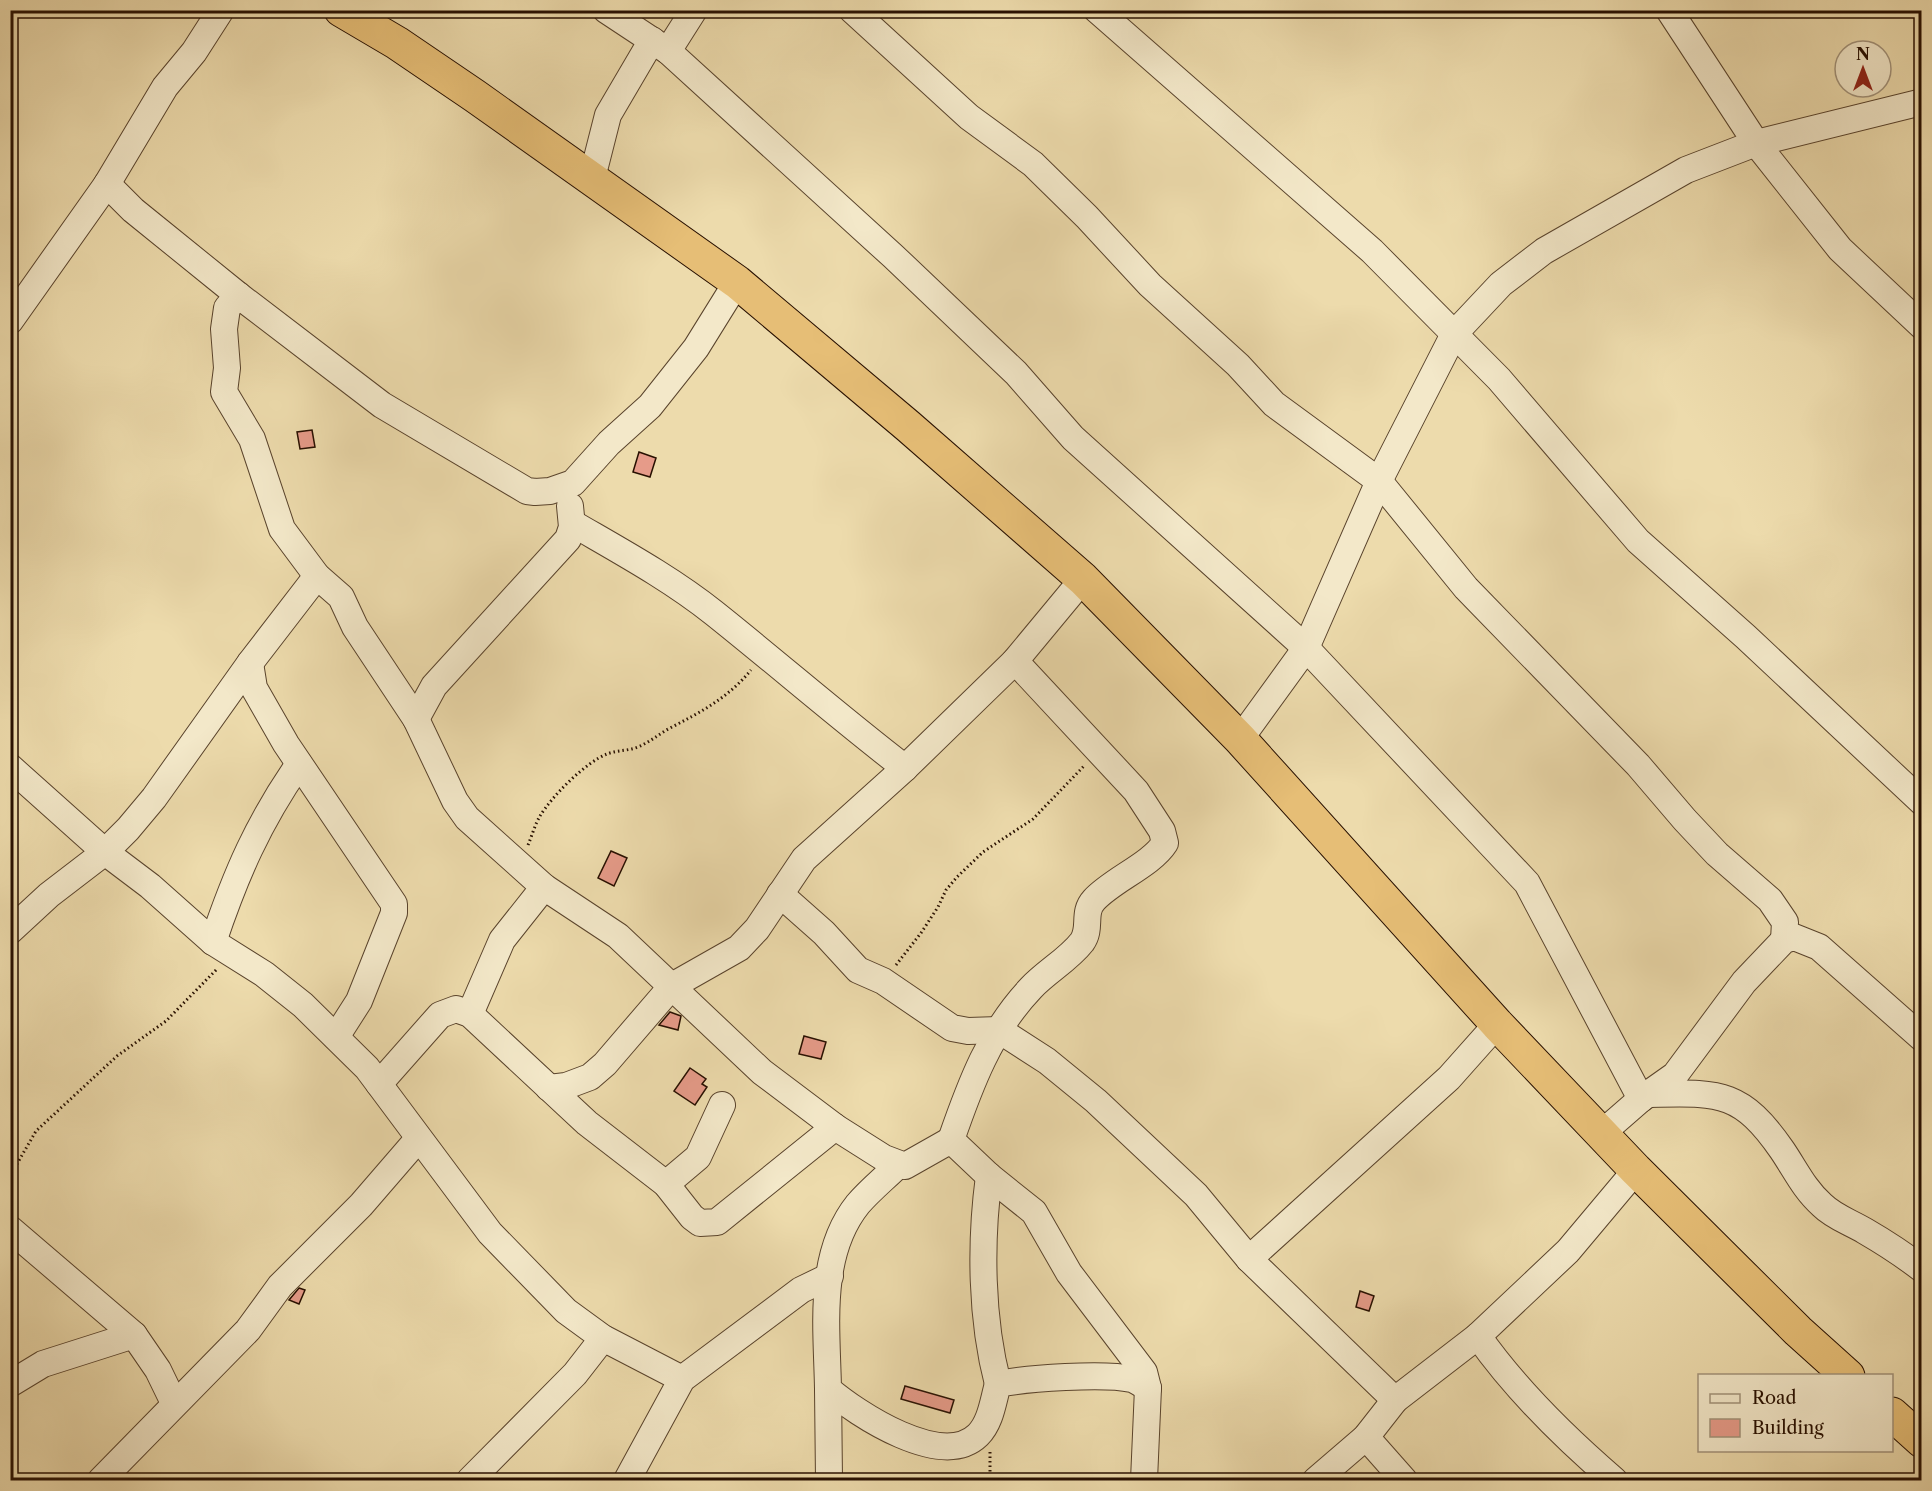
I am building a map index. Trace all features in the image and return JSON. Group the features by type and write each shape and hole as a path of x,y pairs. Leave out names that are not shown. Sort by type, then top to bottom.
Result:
{"highway":[{"path":"341,10 396,43 592,178 737,282 908,426 1083,579 1240,739 1497,1024 1636,1170 1798,1331 1846,1374"},
{"path":"1893,1415 1922,1441"}],"street":[{"path":"10,321 107,184 165,87 194,52 220,10"},
{"path":"606,10 660,46 893,256 1016,373 1073,438 1306,648 1527,883 1645,1097"},
{"path":"592,178 608,115 660,46 694,10"},
{"path":"852,10 969,117 1033,164 1087,217 1150,285 1238,365 1274,404 1380,480 1466,588 1638,765 1693,829 1770,900 1785,922 1784,940"},
{"path":"1097,10 1326,209 1499,379 1638,541 1746,637 1922,802"},
{"path":"1669,10 1756,143 1840,249 1922,326"},
{"path":"1240,739 1306,648 1380,480 1454,334 1501,284 1544,252 1686,170 1756,143 1922,102"},
{"path":"107,184 133,210 238,295 382,405 527,490 550,491 573,483 661,394 696,348 737,282"},
{"path":"238,295 227,308 224,329 227,368 224,392 252,439 282,529 317,576 341,597 355,627 416,719 455,801 484,835 544,887 618,936 762,1072 835,1127 898,1165"},
{"path":"416,719 434,686 568,539 572,523 570,493 573,483"},
{"path":"572,523 634,559 713,612 905,768"},
{"path":"10,931 49,895 105,852 154,798 250,663 317,576"},
{"path":"549,1088 566,1086 590,1077 605,1064 672,986 739,948 757,928 804,859 905,768 1015,661 1083,579"},
{"path":"829,1480 825,1307 830,1276 844,1227 858,1204 898,1165 912,1163 951,1140 970,1083 1007,1016 1030,988 1069,957 1082,942 1087,929 1086,912 1094,899 1165,843 1162,831 1136,791 1015,661"},
{"path":"250,663 254,688 298,764 394,904 394,913 359,1001 336,1037"},
{"path":"224,948 256,833 298,764"},
{"path":"10,767 105,852 224,948 264,974 303,1005 336,1037 379,1083 418,1139 441,1164 490,1233 566,1311 603,1338 682,1379"},
{"path":"470,1014 502,940 544,887"},
{"path":"780,894 824,933 858,970 883,981 952,1028 999,1030 1047,1061 1096,1101 1196,1195 1249,1259 1395,1400"},
{"path":"1602,1133 1675,1075 1687,1062 1744,982 1784,940 1794,937 1819,947 1922,1038"},
{"path":"379,1083 440,1015 456,1009 470,1014 587,1123 666,1184 700,1223 717,1222 835,1127"},
{"path":"1249,1259 1449,1078 1497,1024"},
{"path":"1645,1097 1696,1093 1722,1096 1738,1102 1758,1120 1781,1149 1805,1187 1820,1204 1832,1214 1864,1230 1922,1269"},
{"path":"666,1184 698,1157 722,1105"},
{"path":"101,1480 248,1330 280,1286 361,1204 418,1139"},
{"path":"951,1140 989,1176 1034,1212 1069,1273 1138,1361 1148,1388 1144,1480"},
{"path":"1316,1480 1366,1437 1395,1400 1478,1336 1568,1251 1636,1170"},
{"path":"828,1389 849,1407 910,1440 948,1447 963,1444 977,1436 989,1418 998,1384 988,1328 986,1201 989,1176"},
{"path":"10,1229 134,1335 158,1370 174,1403"},
{"path":"627,1480 682,1379 801,1290 830,1276"},
{"path":"10,1384 42,1364 134,1335"},
{"path":"1478,1336 1505,1375 1581,1452 1614,1480"},
{"path":"470,1480 575,1374 603,1338"},
{"path":"998,1384 1034,1380 1113,1378 1133,1380 1148,1388"},
{"path":"1366,1437 1404,1480"}],"path":[{"path":"519,863 540,817 562,789 607,754 648,743 719,702 737,687 763,654"},
{"path":"883,981 921,933 946,890 957,877 983,852 1043,811 1099,751"},
{"path":"10,1176 36,1131 117,1056 166,1021 199,986 224,948"}],"building":[{"path":"312,430 315,447 300,449 297,432"},
{"path":"639,452 656,458 650,477 633,472"},
{"path":"611,851 627,858 614,886 598,878"},
{"path":"670,1012 681,1016 678,1030 659,1025"},
{"path":"804,1036 826,1042 821,1059 799,1054"},
{"path":"690,1068 706,1079 702,1084 707,1087 695,1105 674,1091"},
{"path":"299,1288 305,1290 299,1304 289,1300"},
{"path":"1360,1291 1374,1296 1369,1311 1356,1307"},
{"path":"905,1386 954,1400 950,1413 901,1399"}]}
